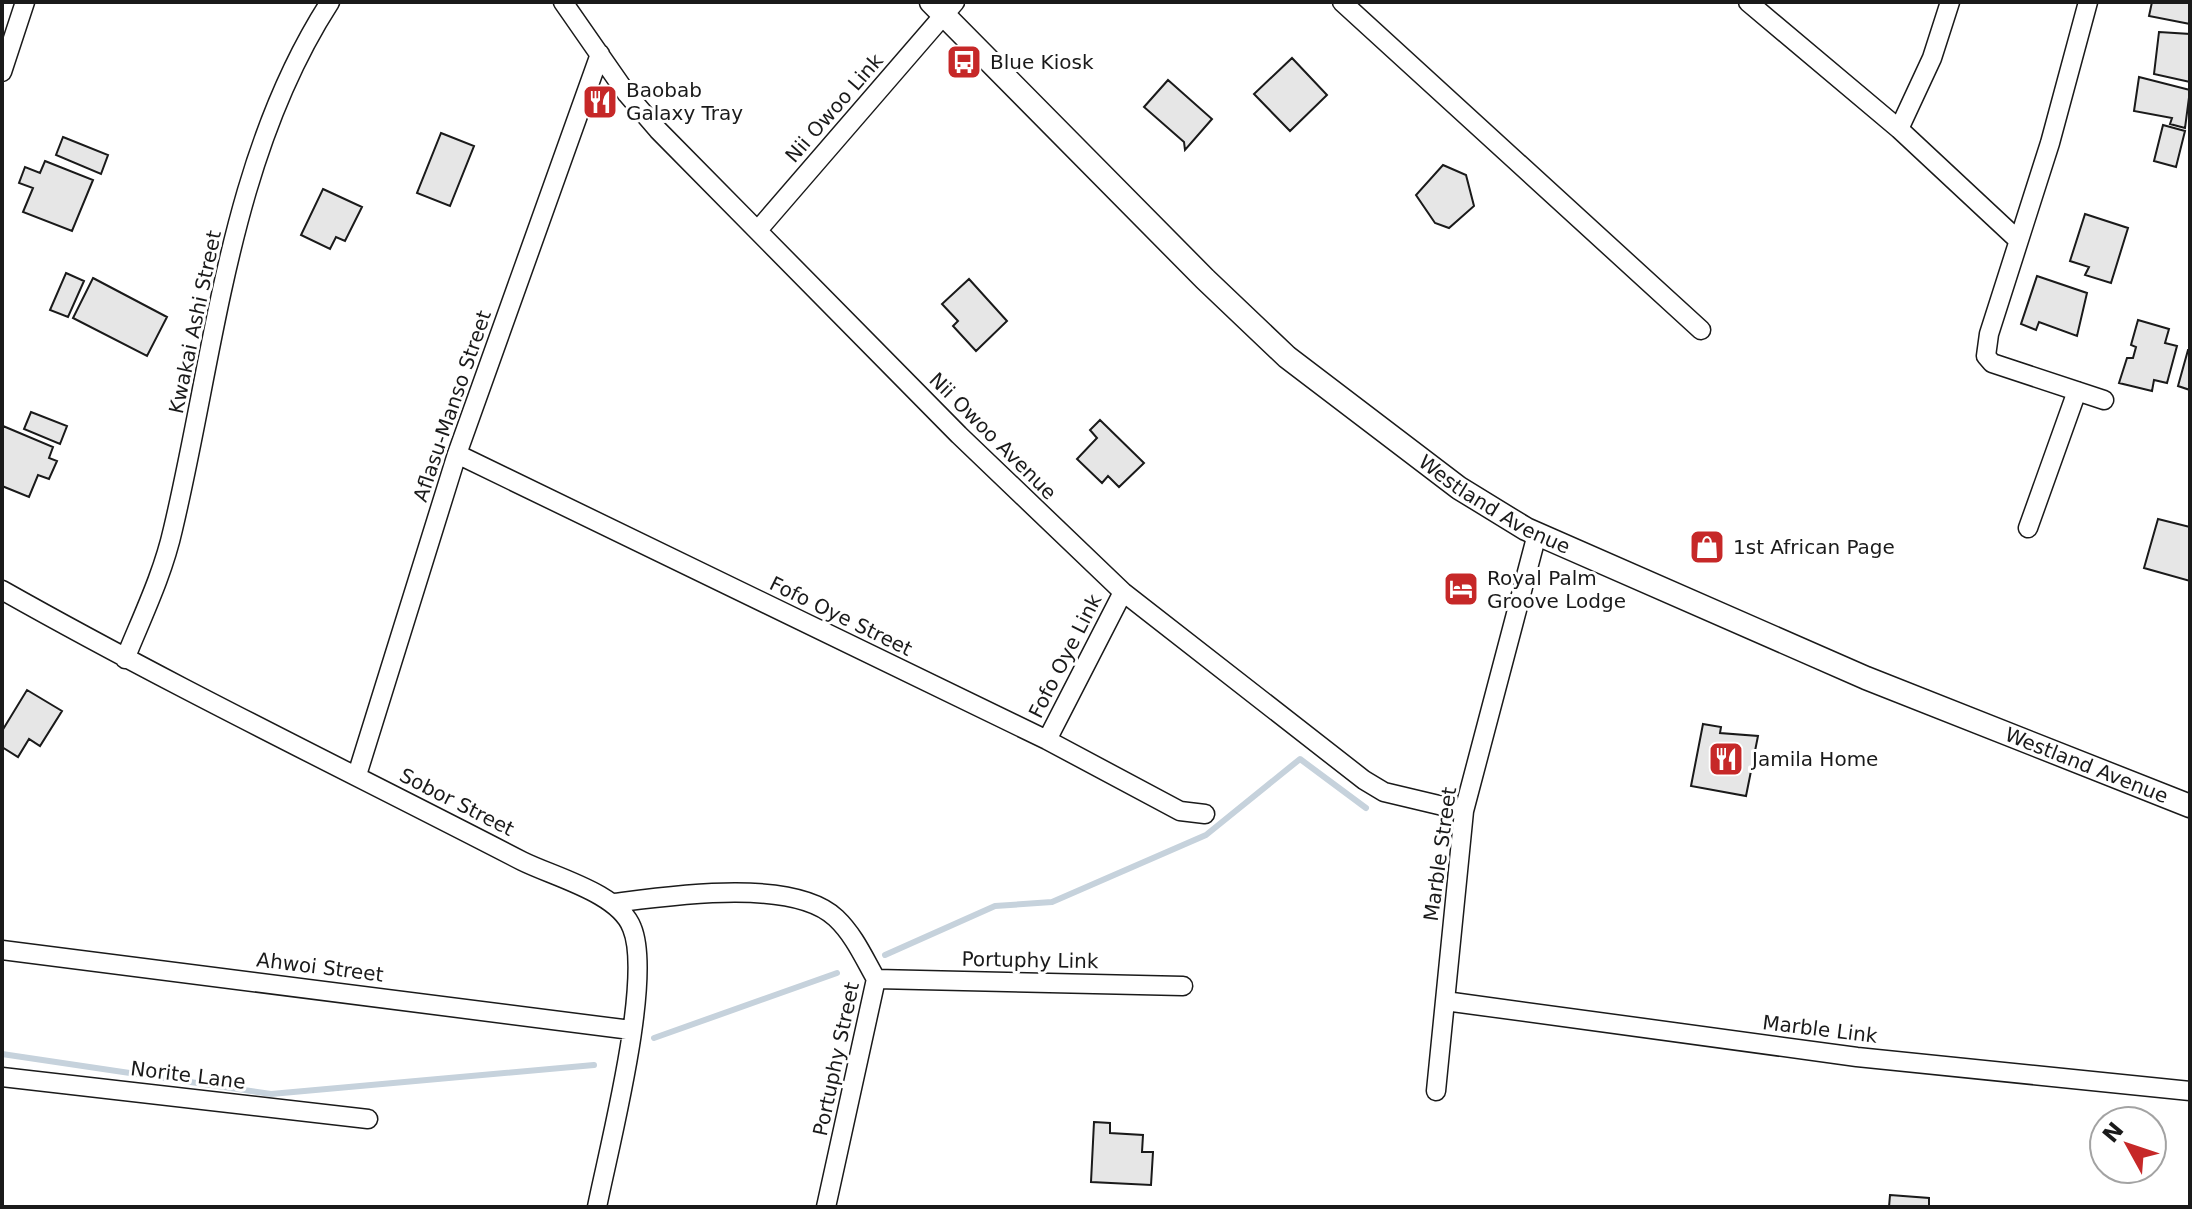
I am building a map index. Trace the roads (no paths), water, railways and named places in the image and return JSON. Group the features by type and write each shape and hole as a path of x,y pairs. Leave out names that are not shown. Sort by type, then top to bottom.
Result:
{"street":[{"path":"2,72 25,2"},
{"name":"Kwakai Ashi Street","path":"125,659 173,531 222,294 264,139 308,39 330,2"},
{"name":"Nii Owoo Avenue","path":"563,2 627,94 658,130 959,435 1123,592 1364,780 1384,792 1464,811"},
{"path":"1342,2 1701,330"},
{"path":"1748,2 1899,129 2018,240"},
{"path":"1899,129 1932,58 1950,2"},
{"path":"2088,2 2050,143 2018,240 1986,356 1992,363 2104,400"},
{"name":"Nii Owoo Link","path":"758,230 943,6"},
{"name":"Westland Avenue","path":"943,6 1205,279 1287,357 1427,465 1537,534 1984,727 2190,806"},
{"name":"Aflasu-Manso Street","path":"357,775 457,454 600,54"},
{"path":"2028,528 2077,391"},
{"name":"Fofo Oye Street","path":"457,454 1047,740 1180,811 1205,814"},
{"name":"Marble Street","path":"1436,1091 1464,811 1537,534"},
{"name":"Sobor Street","path":"2,590 125,659 542,871 614,903"},
{"name":"Fofo Oye Link","path":"1047,740 1123,592"},
{"name":"Portuphy Street","path":"614,903 725,890 802,900 834,915 852,937 876,979 826,1207"},
{"path":"597,1207 631,1030 640,958 632,926 614,903"},
{"name":"Ahwoi Street","path":"2,950 631,1030"},
{"name":"Portuphy Link","path":"876,979 1183,986"},
{"name":"Marble Link","path":"1445,1001 1857,1057 2190,1091"},
{"name":"Norite Lane","path":"2,1077 368,1119"}],"waterway":[{"path":"885,955 995,906 1052,902 1206,835 1300,759 1366,808"},
{"path":"654,1038 837,973"},
{"path":"2,1054 271,1094 594,1065"}],"place":[{"name":"Blue Kiosk","path":"964,62"},
{"name":"Baobab Galaxy Tray","path":"600,102"},
{"name":"1st African Page","path":"1707,547"},
{"name":"Royal Palm Groove Lodge","path":"1461,589"},
{"name":"Jamila Home","path":"1726,759"}]}
